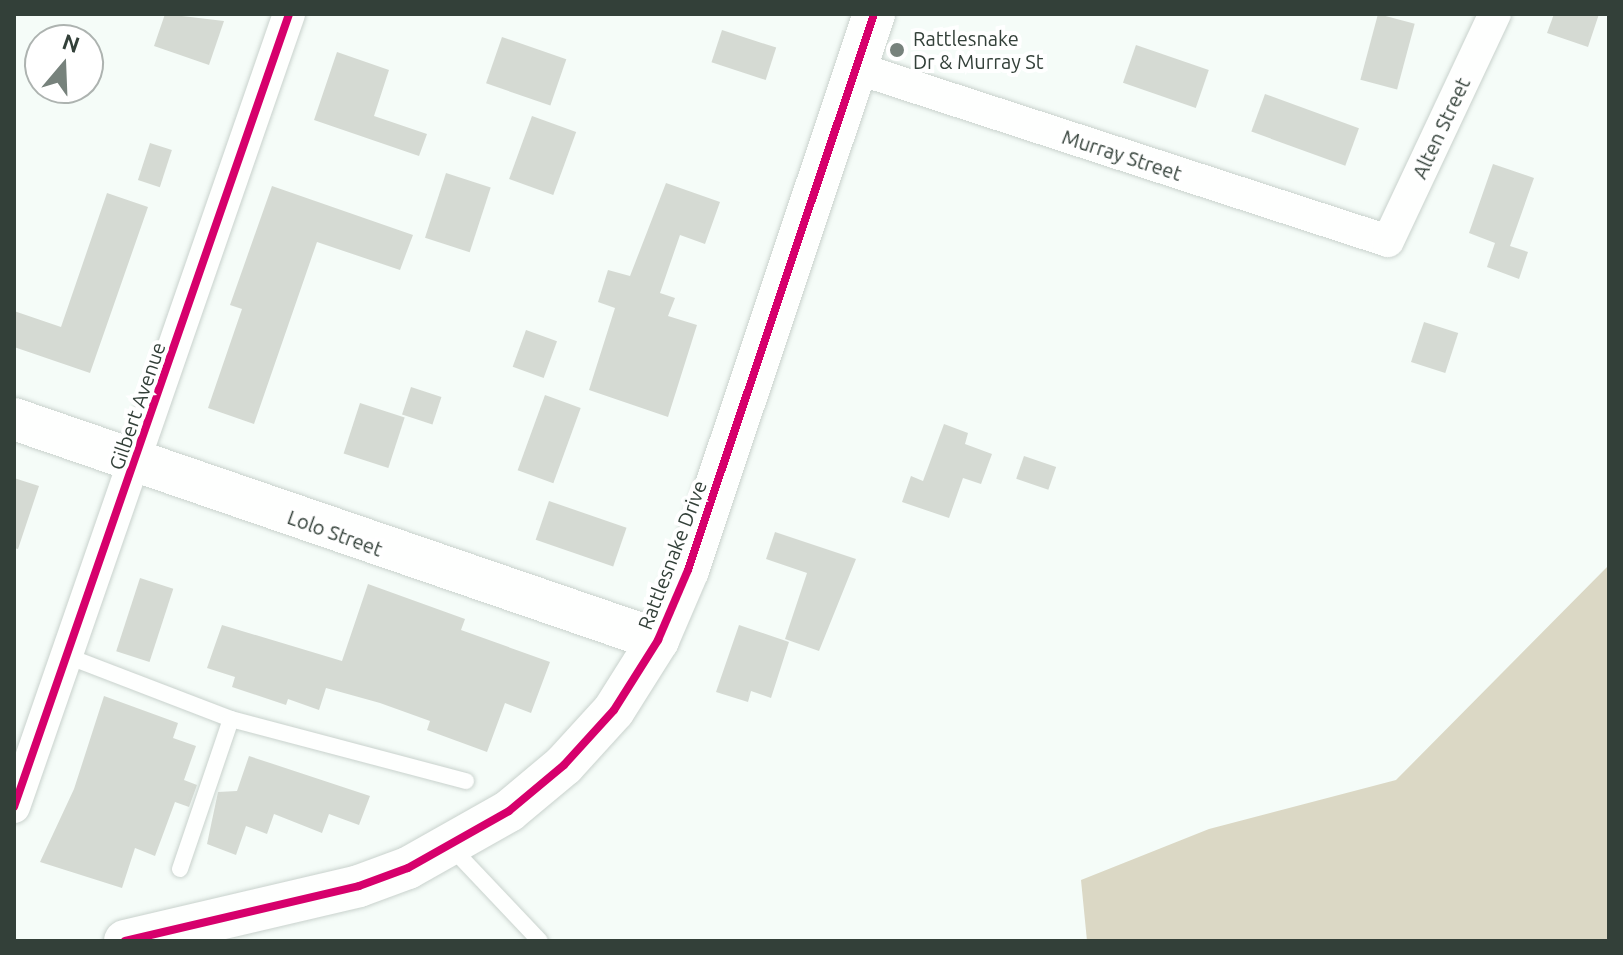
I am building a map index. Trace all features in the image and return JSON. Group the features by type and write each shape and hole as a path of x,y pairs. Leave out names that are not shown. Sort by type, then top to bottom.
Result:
{"street":[{"name":"Gilbert Avenue","path":"14,807 289,14"},
{"name":"Rattlesnake Drive","path":"125,941 359,886 451,847 564,765 614,710 658,640 688,570 874,14"},
{"name":"Alten Street","path":"1388,241 1495,14"},
{"name":"Murray Street","path":"856,68 1388,241"},
{"name":"Lolo Street","path":"14,419 658,640"}],"lane":[{"path":"67,656 231,719 466,781"},
{"path":"180,869 231,719"},
{"path":"451,847 540,941"}],"shaded area":[{"path":"1609,565 1609,941 1087,941 1081,880 1209,829 1396,780"}],"building":[{"path":"165,14 224,21 209,65 154,46"},
{"path":"1378,14 1415,24 1397,90 1360,80"},
{"path":"1554,14 1599,14 1588,47 1547,33"},
{"path":"722,30 776,48 766,80 711,62"},
{"path":"502,37 566,59 550,105 486,83"},
{"path":"1136,45 1209,70 1196,108 1123,83"},
{"path":"337,52 389,70 374,116 427,134 419,156 314,120"},
{"path":"1265,94 1359,128 1345,166 1251,132"},
{"path":"532,116 576,132 553,195 509,179"},
{"path":"150,143 172,150 160,187 138,180"},
{"path":"1493,164 1534,178 1510,246 1528,252 1519,279 1487,267 1495,243 1469,233"},
{"path":"446,173 491,188 470,252 425,238"},
{"path":"666,183 720,202 705,244 680,235 660,293 675,298 668,316 697,325 668,417 589,390 615,308 598,302 608,270 630,276"},
{"path":"272,186 413,235 400,270 317,242 254,424 208,408 242,309 230,305"},
{"path":"107,193 148,207 90,373 14,347 14,311 61,327"},
{"path":"1424,322 1458,333 1445,373 1411,362"},
{"path":"526,330 557,341 544,378 513,367"},
{"path":"411,387 441,397 432,424 402,415"},
{"path":"545,395 581,408 553,483 518,470"},
{"path":"360,403 405,418 388,468 344,453"},
{"path":"944,424 968,433 965,444 992,454 981,484 963,478 949,518 902,502 911,476 923,481"},
{"path":"1024,456 1056,467 1048,490 1016,479"},
{"path":"14,478 39,486 18,549 14,548"},
{"path":"549,501 627,528 613,566 536,540"},
{"path":"775,532 856,559 819,651 785,639 807,573 766,559"},
{"path":"140,578 173,589 149,662 116,651"},
{"path":"368,584 465,619 461,630 550,662 531,713 505,703 487,752 427,730 430,721 380,703 326,688 319,710 288,699 286,705 232,687 235,677 207,668 222,625 342,661"},
{"path":"739,625 789,642 771,698 751,691 748,702 716,692"},
{"path":"104,696 178,723 173,738 196,746 184,780 197,785 189,807 175,802 155,856 135,848 122,888 40,862 74,789"},
{"path":"249,756 370,796 359,825 329,814 322,833 274,814 267,834 246,826 236,855 207,844 218,792 237,791"}],"cycle path":[{"path":"14,807 289,14"},
{"path":"125,941 359,886 408,868 509,811 564,765 614,710 658,640 688,570 874,14"}],"place":[{"name":"Rattlesnake Dr & Murray St","path":"897,50"}]}
